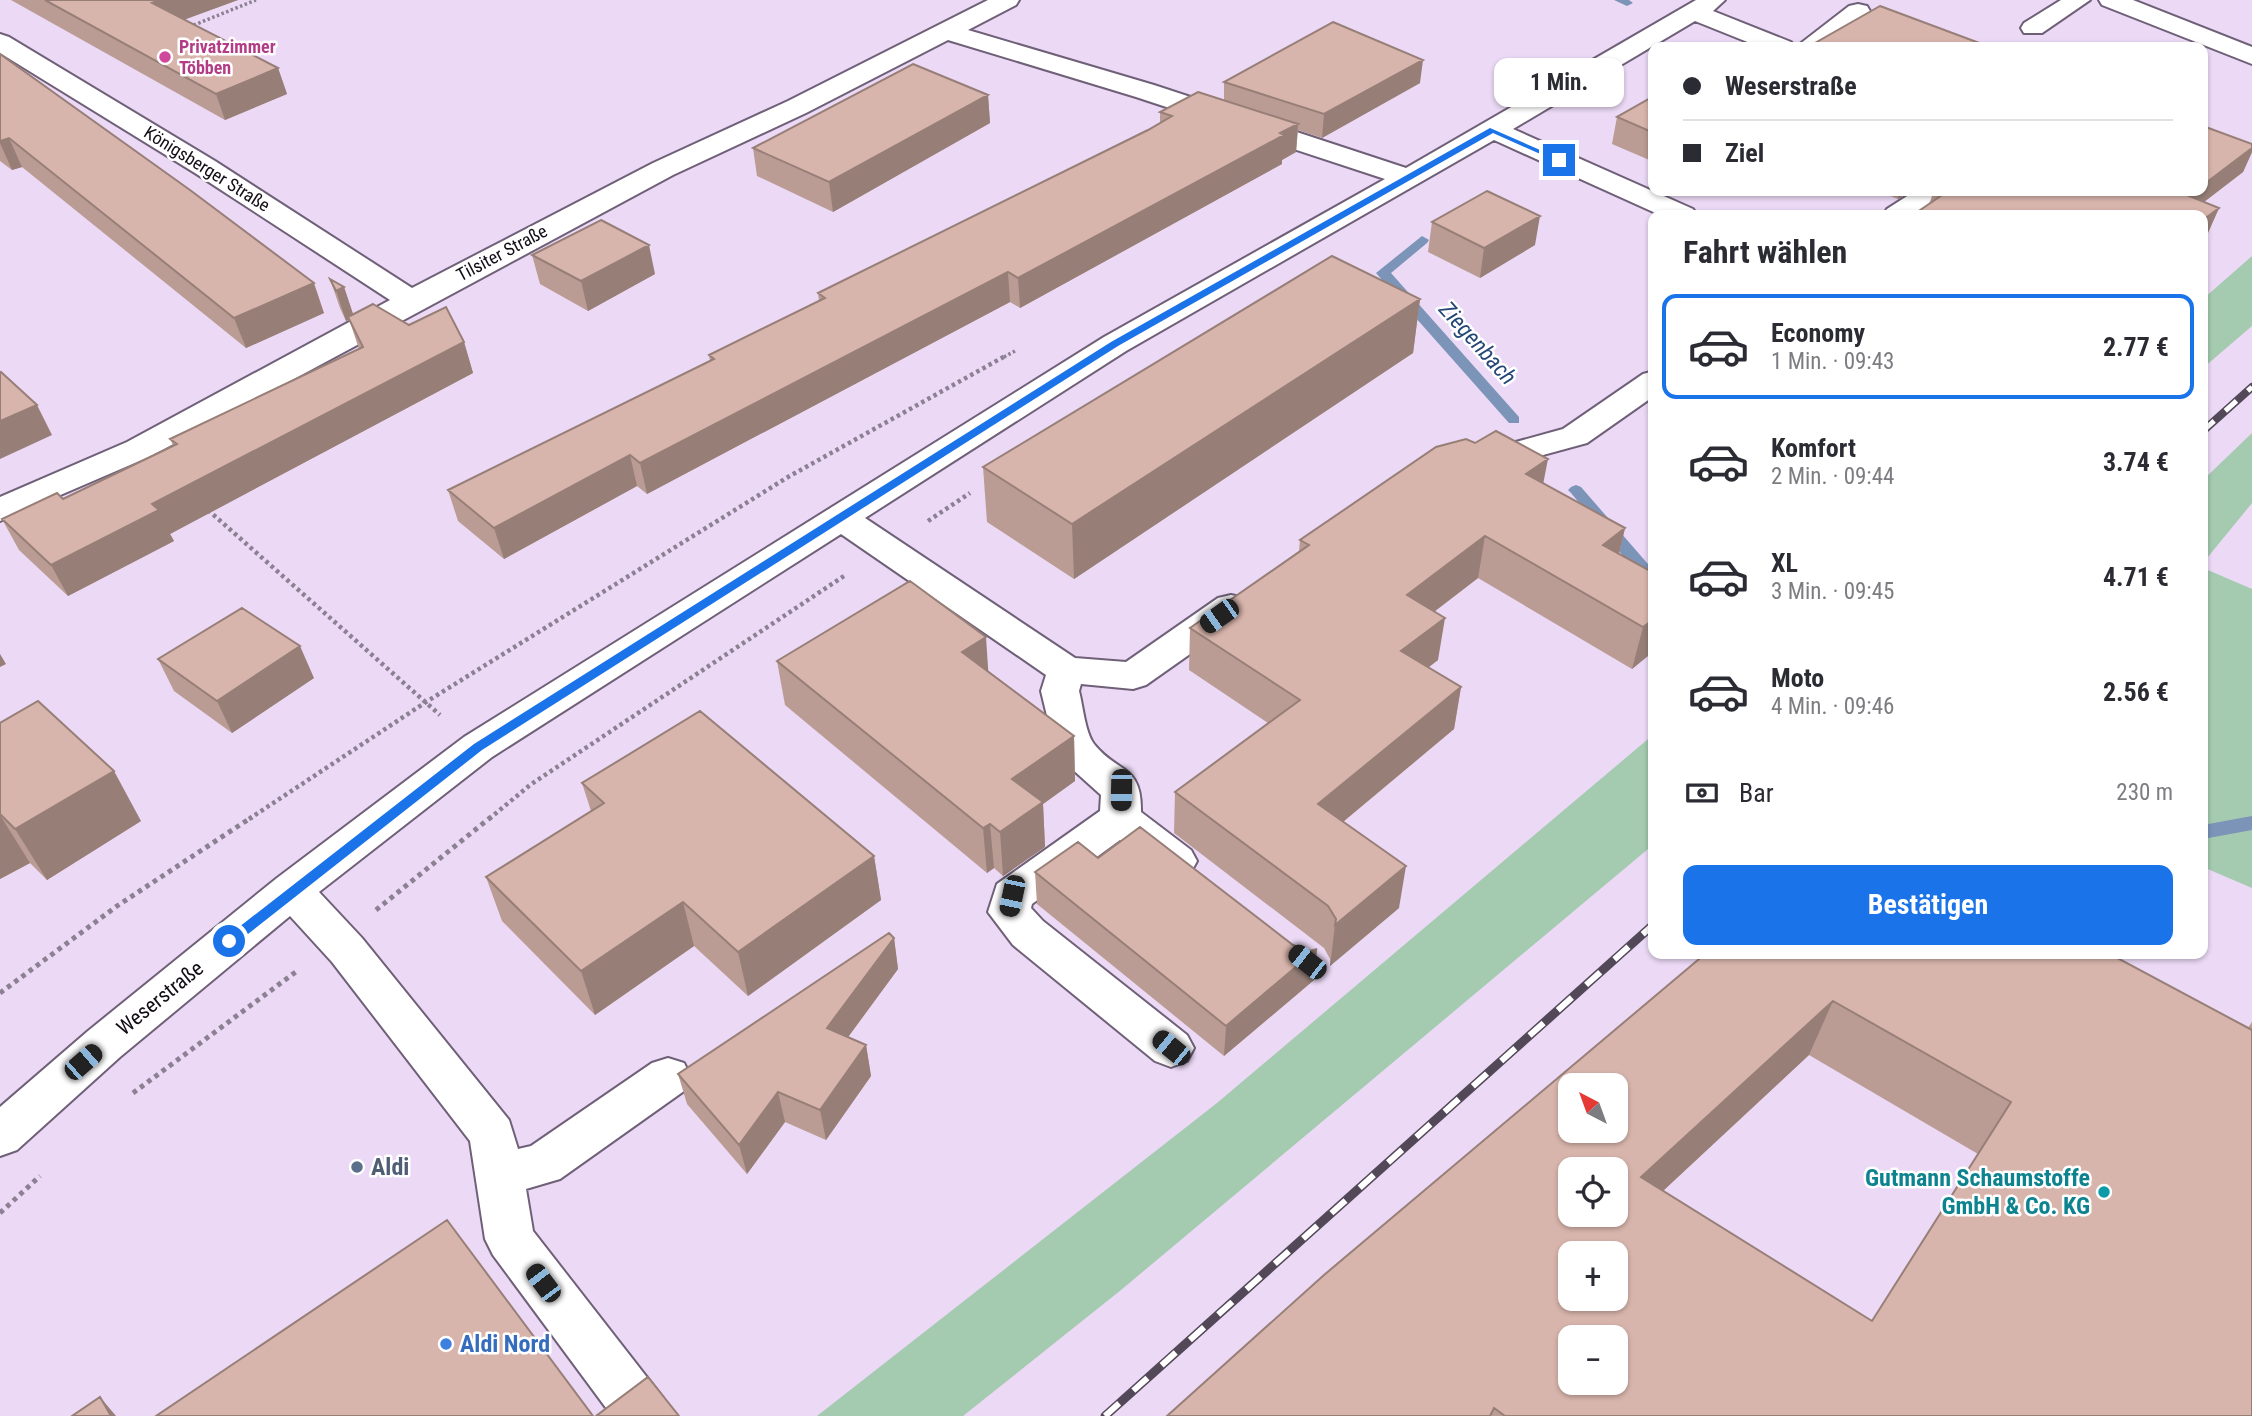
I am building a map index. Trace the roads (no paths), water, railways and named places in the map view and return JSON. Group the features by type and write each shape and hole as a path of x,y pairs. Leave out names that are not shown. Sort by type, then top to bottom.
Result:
{"street":[{"name":"Tilsiter Straße","path":"0,510 139,449 411,301 663,169 797,107 1007,0"},
{"path":"2033,28 2078,0"},
{"path":"2111,0 2143,5 2252,56"},
{"path":"1702,6 1772,42"},
{"name":"Weserstraße","path":"0,1136 104,1044 292,890 478,747 1115,344 1493,130 1702,6"},
{"path":"1815,42 1858,11"},
{"path":"946,31 1145,91 1409,177"},
{"name":"Königsberger Straße","path":"0,42 205,167 411,301"},
{"path":"1493,130 1672,210"},
{"path":"1905,210 1926,196"},
{"path":"1942,196 1977,210"},
{"path":"1450,470 1575,436 1645,397"},
{"path":"840,517 1066,670 1133,676 1256,590"},
{"path":"1066,670 1060,691 1075,749 1121,790 1120,818"},
{"path":"1120,818 1208,886"},
{"path":"1120,818 1012,896 1009,912 1028,933 1171,1048"},
{"path":"292,890 339,940 492,1134 510,1239 644,1416"},
{"path":"497,1175 543,1164 668,1077"}],"waterway":[{"name":"Ziegenbach","path":"1620,0 1627,3"},
{"name":"Ziegenbach","path":"1422,240 1383,273 1514,420"},
{"name":"Ziegenbach","path":"1576,490 1648,575"},
{"name":"Ziegenbach","path":"2208,831 2252,823"}],"railway":[{"path":"2208,427 2252,387"},
{"path":"1105,1416 1648,929"}],"place":[{"name":"Privatzimmer Többen","path":"165,57"},
{"name":"Aldi","path":"357,1167"},
{"name":"Gutmann Schaumstoffe GmbH & Co. KG","path":"2104,1192"},
{"name":"Aldi Nord","path":"446,1344"}]}
